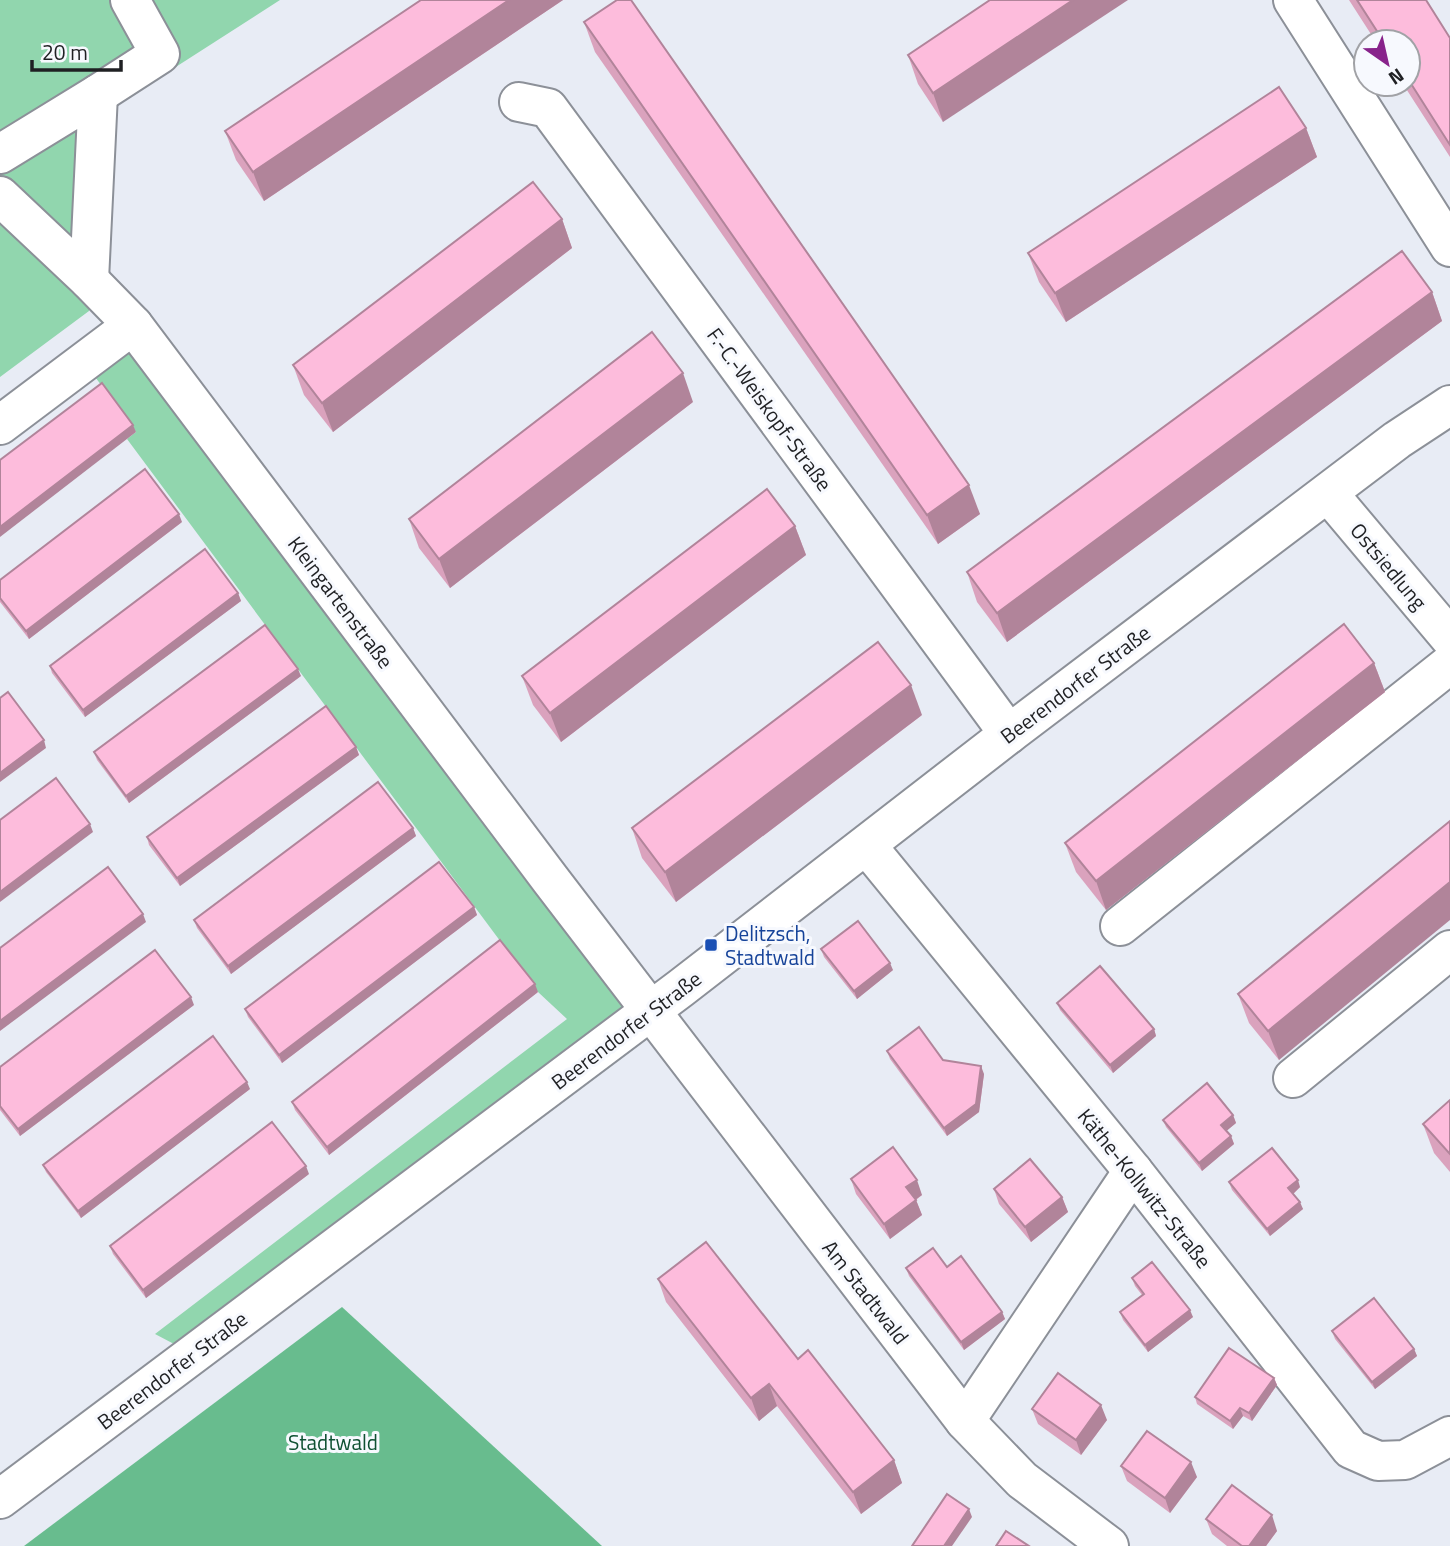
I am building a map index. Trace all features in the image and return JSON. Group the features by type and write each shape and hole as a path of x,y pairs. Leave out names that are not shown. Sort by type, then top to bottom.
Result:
{"street":[{"path":"0,154 160,54 130,0"},
{"path":"1293,0 1450,247"},
{"path":"89,280 98,94"},
{"name":"F.-C.-Weiskopf-Straße","path":"519,102 548,108 1009,734"},
{"name":"Kleingartenstraße","path":"0,196 133,325 650,1012"},
{"path":"0,425 133,325"},
{"name":"Beerendorfer Straße","path":"0,1499 650,1012 1009,734 1397,440 1450,405"},
{"name":"Ostsiedlung","path":"1328,493 1450,638"},
{"path":"1120,926 1450,664"},
{"name":"Käthe-Kollwitz-Straße","path":"867,846 1133,1171 1351,1449 1378,1461 1405,1460 1450,1436"},
{"path":"1293,1078 1450,950"},
{"name":"Am Stadtwald","path":"650,1012 965,1421 1022,1480 1109,1546"},
{"path":"965,1421 1133,1171"}],"green space":[{"path":"0,0 280,0 104,113 89,311 0,377"},
{"path":"133,325 650,1012 193,1354 155,1334 567,1019 538,992 127,439 136,432 84,362"},
{"name":"Stadtwald","path":"342,1307 602,1546 24,1546"}],"building":[{"path":"421,0 509,0 253,172 225,131"},
{"path":"617,0 631,0 969,485 927,515 584,22"},
{"path":"990,0 1073,0 933,93 908,55"},
{"path":"1357,0 1426,0 1450,38 1450,145 1420,98 1422,28 1375,28"},
{"path":"1279,87 1306,128 1055,293 1028,253"},
{"path":"533,182 562,219 322,403 293,365"},
{"path":"1402,251 1432,292 997,613 967,572"},
{"path":"652,332 683,373 439,559 409,519"},
{"path":"102,383 133,425 0,527 0,460"},
{"path":"145,469 179,514 26,631 0,598 0,580"},
{"path":"767,489 795,526 550,713 522,676"},
{"path":"205,549 238,593 83,710 50,666"},
{"path":"1344,624 1374,663 1096,881 1065,843"},
{"path":"265,625 298,669 126,796 94,752"},
{"path":"878,642 911,685 665,872 632,828"},
{"path":"8,692 44,740 0,773 0,698"},
{"path":"326,706 356,747 177,878 147,837"},
{"path":"56,778 90,824 0,892 0,820"},
{"path":"378,782 413,828 228,966 194,920"},
{"path":"1450,821 1450,882 1268,1031 1238,994"},
{"path":"439,862 474,907 279,1055 245,1009"},
{"path":"108,867 143,914 0,1021 0,948"},
{"path":"858,921 890,963 854,991 821,949"},
{"path":"500,940 535,984 327,1147 292,1102"},
{"path":"155,950 191,997 18,1129 0,1106 0,1067"},
{"path":"1100,966 1154,1029 1110,1065 1057,1003"},
{"path":"919,1027 943,1060 981,1066 976,1104 944,1128 887,1051"},
{"path":"213,1036 247,1082 78,1211 43,1165"},
{"path":"1207,1083 1233,1115 1221,1125 1231,1136 1199,1163 1163,1120"},
{"path":"1450,1100 1450,1154 1423,1124"},
{"path":"272,1122 306,1166 143,1290 110,1246"},
{"path":"893,1147 917,1180 906,1187 916,1200 884,1224 851,1179"},
{"path":"1272,1148 1298,1180 1288,1188 1300,1202 1267,1229 1229,1182"},
{"path":"1030,1159 1062,1197 1025,1227 994,1189"},
{"path":"706,1242 798,1359 808,1350 894,1460 853,1492 769,1384 751,1398 658,1279"},
{"path":"933,1248 947,1267 961,1256 1002,1312 961,1342 906,1268"},
{"path":"1152,1262 1190,1310 1145,1345 1120,1312 1144,1294 1132,1278"},
{"path":"1374,1298 1414,1349 1372,1382 1332,1331"},
{"path":"1229,1348 1274,1378 1249,1413 1240,1408 1230,1421 1195,1397"},
{"path":"1058,1373 1101,1405 1076,1440 1032,1409"},
{"path":"1147,1431 1191,1462 1165,1498 1121,1466"},
{"path":"1232,1485 1272,1515 1249,1546 1242,1546 1206,1519"},
{"path":"947,1494 969,1509 944,1546 912,1546"},
{"path":"1006,1531 1029,1546 996,1546"}],"place":[{"name":"Delitzsch, Stadtwald","path":"711,945"}]}
